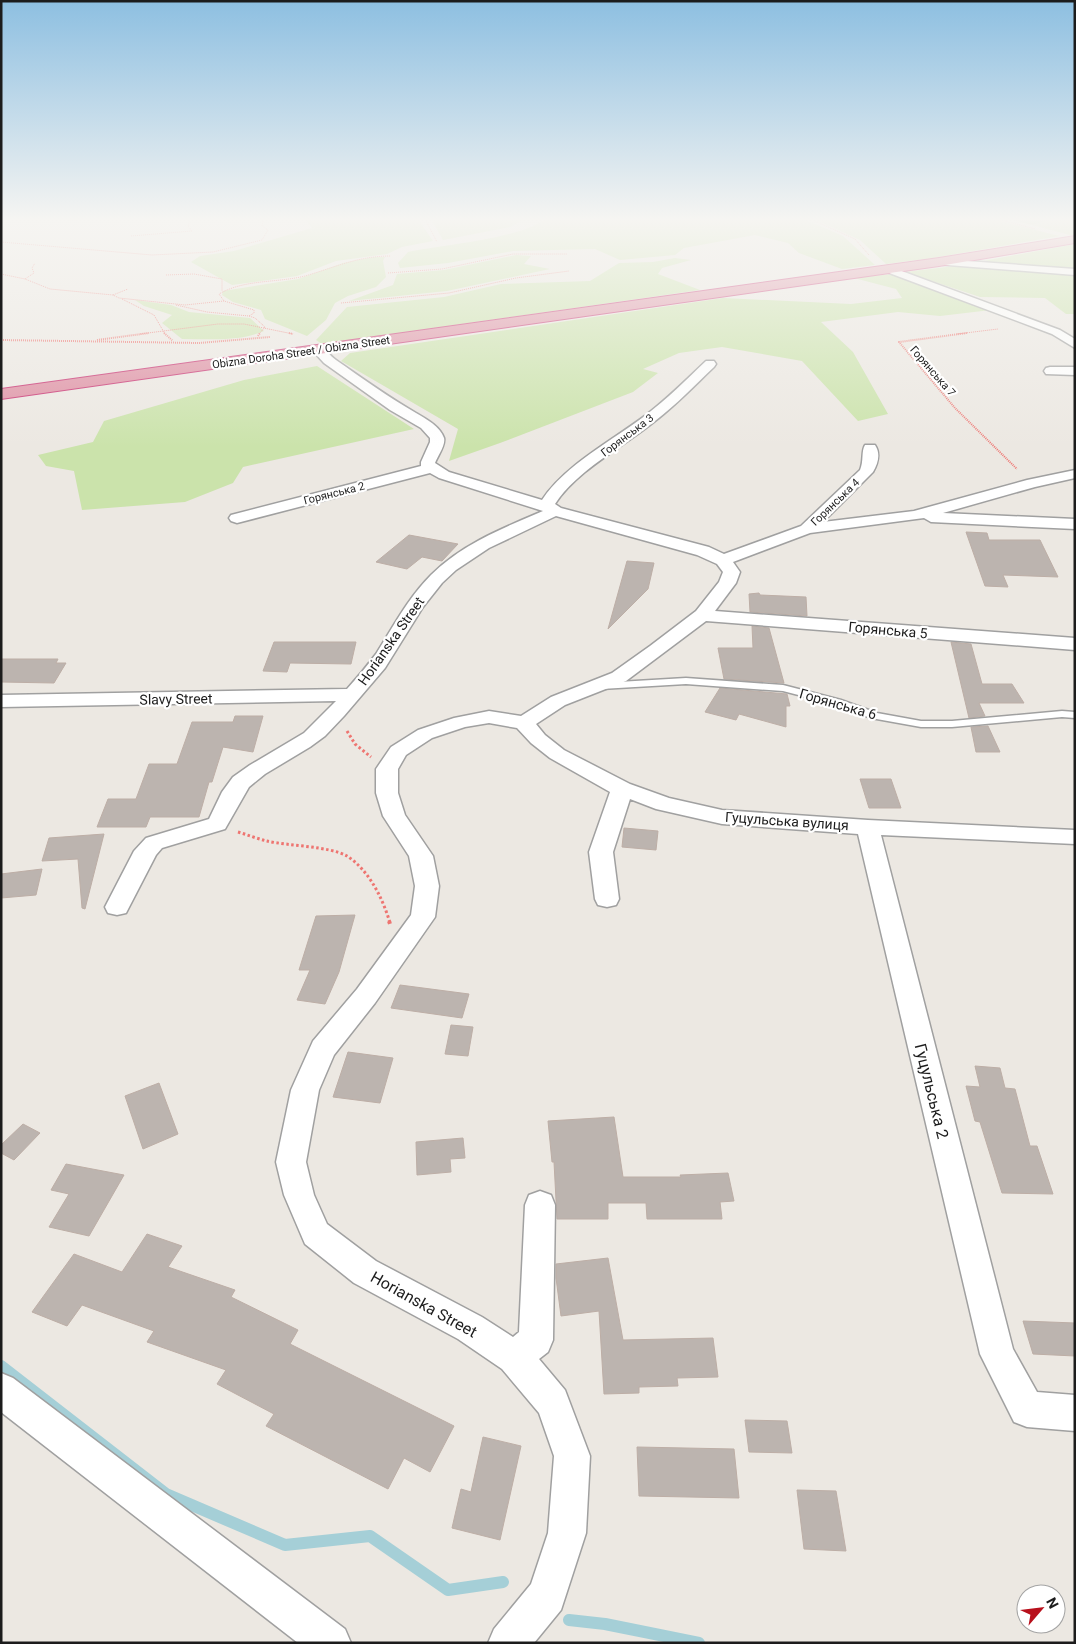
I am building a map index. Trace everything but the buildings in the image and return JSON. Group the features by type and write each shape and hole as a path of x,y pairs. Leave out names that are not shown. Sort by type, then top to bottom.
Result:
{"highway":[{"name":"Obizna Doroha Street / Obizna Street","path":"1,394 719,294"}],"street":[{"path":"952,294 1056,332 1075,344"},
{"path":"975,302 1007,300"},
{"path":"1056,332 1075,328"},
{"path":"318,350 328,360 395,408 426,425 438,442 428,465 444,475 550,508 703,550 723,560 732,572 727,583 702,615 619,677 601,686 558,701 524,723 489,718 461,722 425,734 398,751 386,769"},
{"name":"Горянська 3","path":"550,508 549,498 577,474 652,418 710,364"},
{"path":"1050,371 1075,371"},
{"name":"Горянська 4","path":"807,529 866,472 870,462 870,448"},
{"name":"Горянська 2","path":"237,518 431,468"},
{"path":"723,560 807,529 915,516 1032,483 1075,474"},
{"name":"Horianska Street","path":"217,824 232,792 243,780 312,737 335,714 372,672 423,594 452,564 495,537 550,508"},
{"path":"915,516 1075,524"},
{"name":"Горянська 5","path":"702,615 1075,644"},
{"name":"Slavy Street","path":"1,701 351,695"},
{"name":"Гуцульська вулиця","path":"524,723 538,739 557,754 622,789 664,804 722,817 1075,838"},
{"name":"Horianska Street","path":"386,769 387,793 394,816 421,856 427,886 423,917 366,996 323,1049 305,1090 292,1162 299,1195 316,1234 358,1266 424,1305 470,1328 514,1357 553,1402 572,1456 567,1533 547,1596 508,1643"},
{"path":"607,899 601,852 622,789"},
{"path":"117,908 146,851 154,843 217,824"},
{"name":"Гуцульська 2","path":"868,827 997,1354 1027,1409 1075,1413"},
{"path":"514,1357 536,1340 540,1205"},
{"path":"1,1390 332,1643"}],"lane":[{"name":"Горянська 6","path":"601,686 686,681 783,688 837,702 875,716 921,724 952,724 1062,714 1075,715"}],"path":[{"path":"100,294 113,295 149,312 157,319 162,332 175,342"},
{"path":"219,294 224,301"},
{"path":"340,303 441,294"},
{"path":"119,298 174,304 207,304 224,301 254,310 254,313 249,316"},
{"path":"174,304 186,309 249,316 255,318 265,327"},
{"path":"87,341 218,324 244,324 265,327 300,336"},
{"name":"Горянська 7","path":"1032,483 985,439 927,379 899,342 1033,324"},
{"path":"258,336 265,327"},
{"path":"1,340 175,342 191,344 222,342 258,336 275,338"},
{"path":"335,714 355,744 386,769"},
{"path":"217,824 246,836 346,856 364,872 384,903 391,930 392,958"}],"green space":[{"path":"355,294 335,303 326,320 307,336 265,319 261,310 233,302 222,295"},
{"path":"369,294 420,294 349,301"},
{"path":"458,294 674,294 322,344 316,340 347,307 444,297"},
{"path":"899,294 946,294 991,310 940,316 898,312 821,322 853,352 888,414 858,421 802,361 722,347 679,353 643,369 658,373 633,392 449,461 458,429 341,361 350,353 723,298 851,304 902,298"},
{"path":"970,294 1075,294 1075,314 1066,314 1045,298 980,297"},
{"path":"135,300 171,305 189,312 250,318 264,331 254,335 234,338 182,339 162,323 172,315 144,306"},
{"path":"317,366 414,429 243,467 233,483 185,502 82,510 74,471 46,466 38,455 93,442 104,421 244,380"}],"waterway":[{"path":"1,1366 166,1494 285,1545 370,1536 448,1590 503,1582"},
{"path":"569,1620 605,1624 699,1643"}]}
